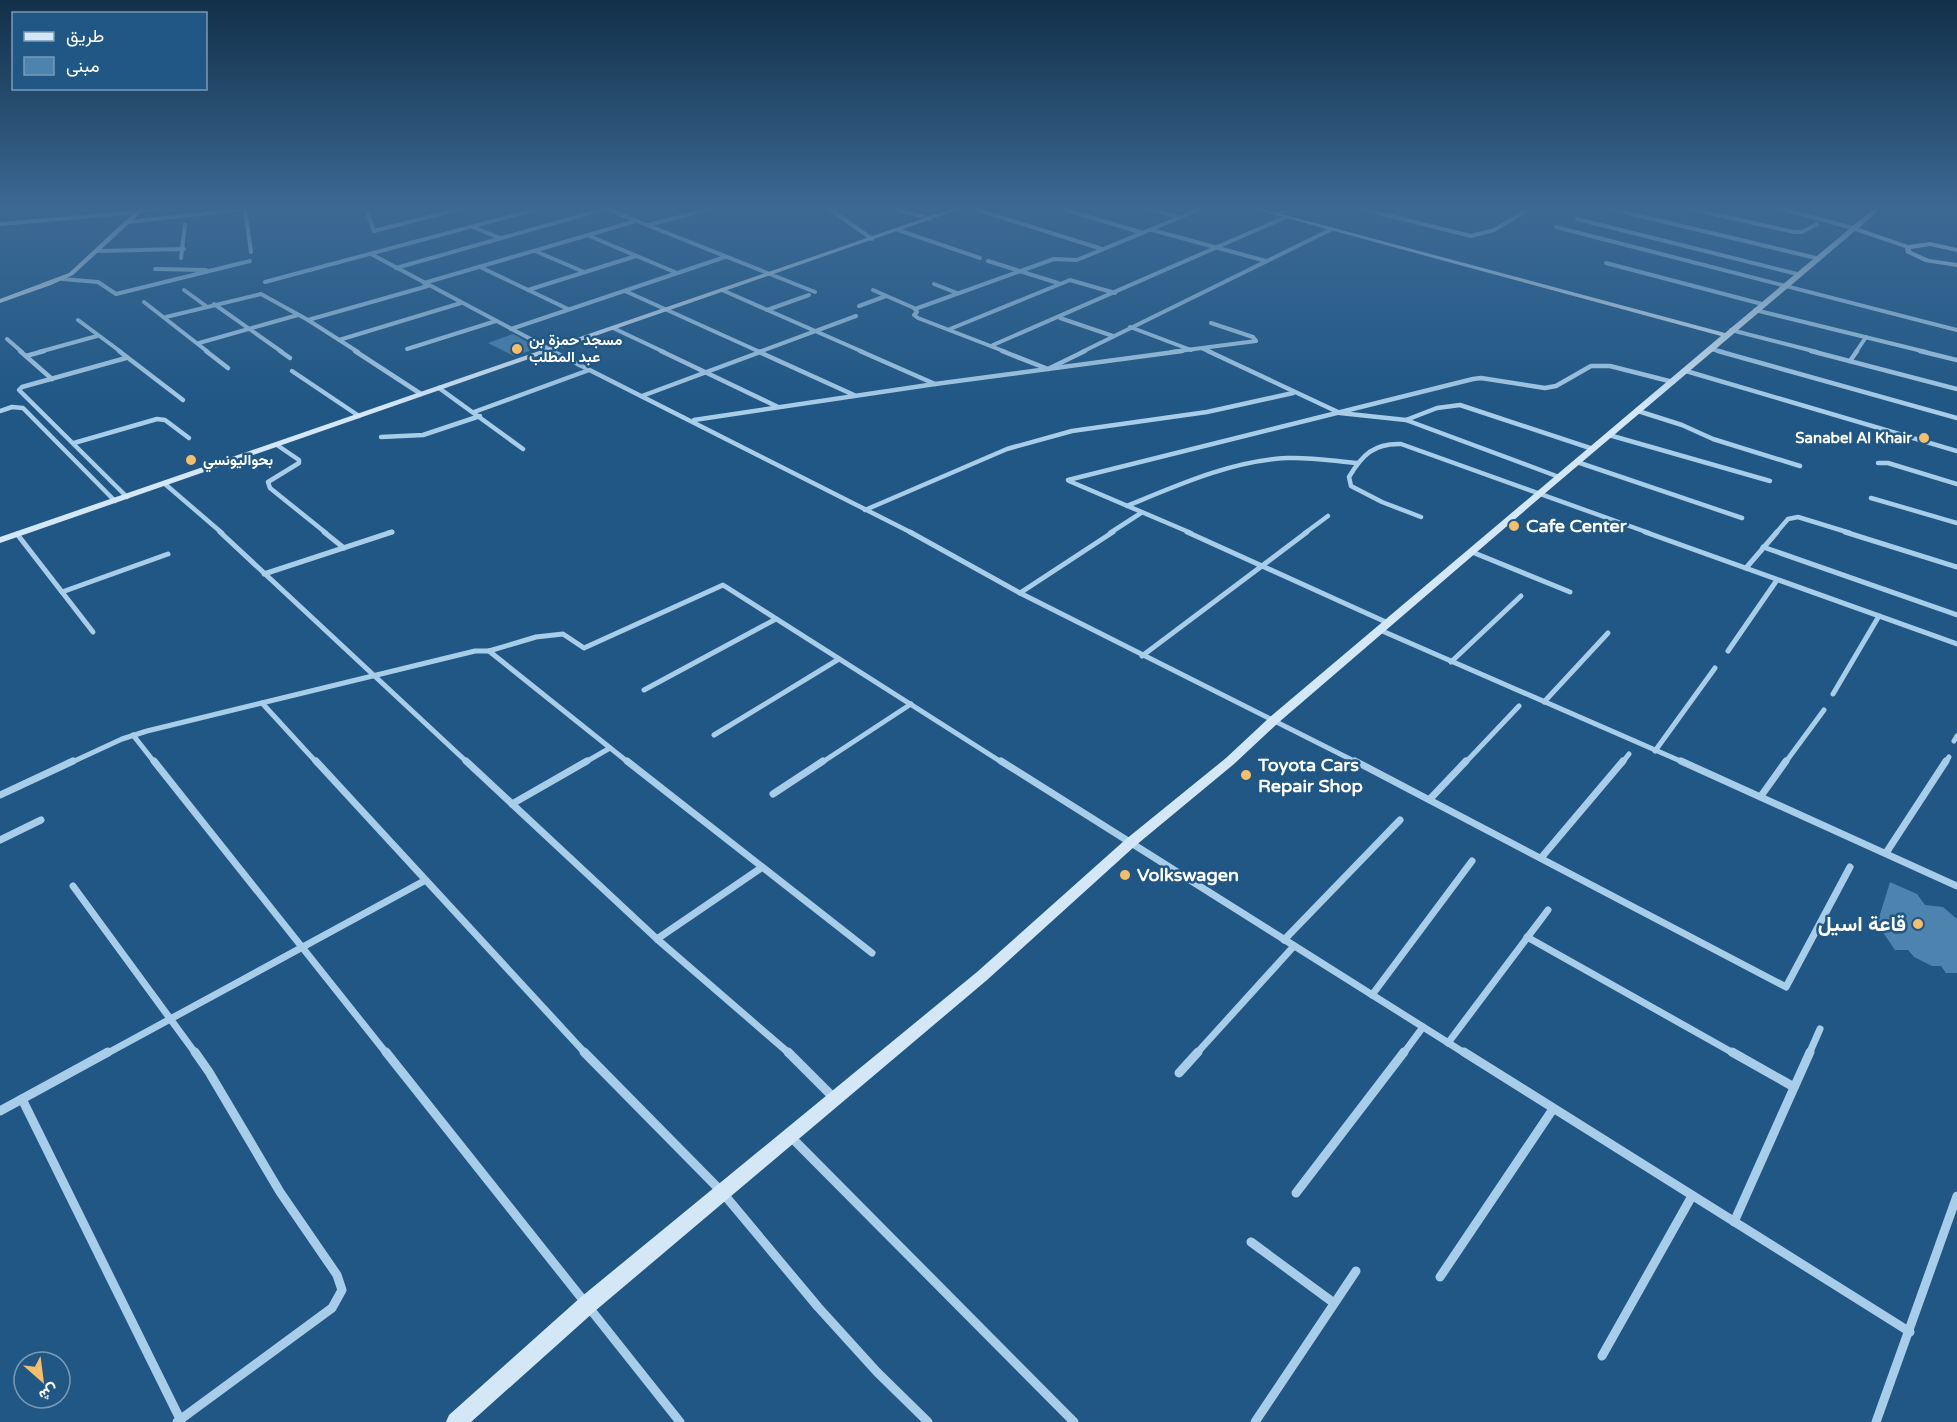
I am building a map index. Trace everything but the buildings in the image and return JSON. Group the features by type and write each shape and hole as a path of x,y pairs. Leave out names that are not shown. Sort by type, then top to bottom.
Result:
{"street":[{"path":"0,300 68,275"},
{"path":"62,279 98,282 116,294 194,275"},
{"path":"265,282 290,275"},
{"path":"409,275 589,370 693,420 901,527 1020,593 1142,656 1430,800 1786,987 1850,867"},
{"path":"308,320 455,275"},
{"path":"497,275 569,309"},
{"path":"528,290 574,275"},
{"path":"511,329 671,275"},
{"path":"0,540 766,275"},
{"path":"773,275 815,292"},
{"path":"873,290 915,309 1007,275"},
{"path":"1034,275 1059,283"},
{"path":"993,345 1155,275"},
{"path":"1046,370 1236,275"},
{"path":"1509,275 1728,333 1957,389"},
{"path":"1649,275 1866,338 1957,360"},
{"path":"1741,275 1957,330"},
{"path":"456,1422 588,1304 982,975 1130,843 1230,761 1274,720 1558,477 1686,372 1795,275"},
{"path":"949,329 1073,279 1115,293"},
{"path":"934,284 958,293"},
{"path":"184,290 206,306"},
{"path":"722,290 935,384"},
{"path":"625,291 855,396"},
{"path":"165,317 258,293 308,320 422,394"},
{"path":"766,310 809,296"},
{"path":"859,306 886,296"},
{"path":"144,302 228,368"},
{"path":"339,340 462,303"},
{"path":"214,304 290,358"},
{"path":"915,309 914,315 918,318 993,345 1046,370"},
{"path":"199,343 298,315"},
{"path":"642,396 856,316"},
{"path":"1059,318 1113,336"},
{"path":"78,320 183,400"},
{"path":"407,349 496,321"},
{"path":"693,420 1257,340 1211,323"},
{"path":"1130,327 1192,350"},
{"path":"613,328 778,407"},
{"path":"26,356 97,336"},
{"path":"1850,361 1866,338"},
{"path":"7,339 52,379"},
{"path":"1202,349 1225,357 1293,393 1340,413 1406,420 1558,477"},
{"path":"1711,349 1957,418"},
{"path":"126,358 22,387 19,390 127,497"},
{"path":"1673,382 1617,366 1596,366 1549,388 1481,378 1473,379 1068,480 1262,564 1452,662 1761,796 1957,886"},
{"path":"474,412 589,370"},
{"path":"292,371 359,417"},
{"path":"1686,372 1957,451"},
{"path":"439,388 523,449"},
{"path":"866,510 1007,449 1081,429 1206,412 1293,393"},
{"path":"1406,420 1437,408 1460,405 1593,448"},
{"path":"0,411 12,407 23,408 115,501"},
{"path":"1638,411 1682,424 1713,439 1800,466"},
{"path":"381,437 431,433 480,416"},
{"path":"74,443 156,419 165,420 189,438"},
{"path":"1610,435 1669,452 1698,457 1770,481"},
{"path":"1421,517 1382,502 1352,486 1349,477 1357,463 1374,446 1385,442 1401,444 1957,644"},
{"path":"278,445 299,460 299,463 268,482 270,488 344,548"},
{"path":"1127,507 1200,475 1277,458 1357,463"},
{"path":"1577,462 1742,518"},
{"path":"1878,463 1888,463 1957,484"},
{"path":"165,484 657,939 782,1046 835,1099"},
{"path":"1871,498 1957,523"},
{"path":"1020,593 1141,513"},
{"path":"1142,656 1328,516"},
{"path":"1746,568 1788,519 1798,517 1957,567"},
{"path":"264,574 392,532"},
{"path":"17,534 93,632"},
{"path":"1763,547 1957,615"},
{"path":"1472,552 1570,592"},
{"path":"62,592 168,554"},
{"path":"1728,651 1778,580"},
{"path":"0,795 133,735 475,651 489,651 536,637 563,634 584,648 723,585 1910,1332"},
{"path":"1452,662 1521,596"},
{"path":"1833,694 1879,616"},
{"path":"644,690 776,619"},
{"path":"1544,702 1608,633"},
{"path":"489,651 761,868 872,953"},
{"path":"714,735 839,659"},
{"path":"1656,751 1715,668"},
{"path":"262,703 582,1050 722,1192 818,1307 877,1372 928,1422"},
{"path":"773,794 911,704"},
{"path":"1430,800 1519,706"},
{"path":"1761,796 1824,710"},
{"path":"133,735 680,1422"},
{"path":"512,804 610,748"},
{"path":"1541,858 1629,754"},
{"path":"1886,853 1949,757"},
{"path":"0,840 41,820"},
{"path":"1284,940 1400,820"},
{"path":"1372,995 1472,861"},
{"path":"657,939 761,868"},
{"path":"0,1111 424,881"},
{"path":"22,1099 180,1421 332,1308 342,1290 337,1275 280,1192 209,1071 73,886"},
{"path":"1448,1043 1548,910"},
{"path":"1527,937 1794,1087"},
{"path":"1179,1073 1294,946"},
{"path":"1296,1193 1423,1027"},
{"path":"1734,1222 1820,1029"},
{"path":"1440,1277 1553,1109"},
{"path":"790,1136 1074,1422"},
{"path":"1602,1356 1692,1196"},
{"path":"1876,1422 1957,1196"},
{"path":"1251,1242 1334,1303"},
{"path":"1255,1422 1356,1271"}],"place":[{"name":"مسجد حمزة بن عبد المطلب","path":"517,349"},
{"name":"Sanabel Al Khair","path":"1924,438"},
{"name":"بحواليونسي","path":"191,460"},
{"name":"Cafe Center","path":"1514,526"},
{"name":"Toyota Cars Repair Shop","path":"1246,775"},
{"name":"Volkswagen","path":"1125,875"},
{"name":"قاعة اسيل","path":"1918,924"}]}
